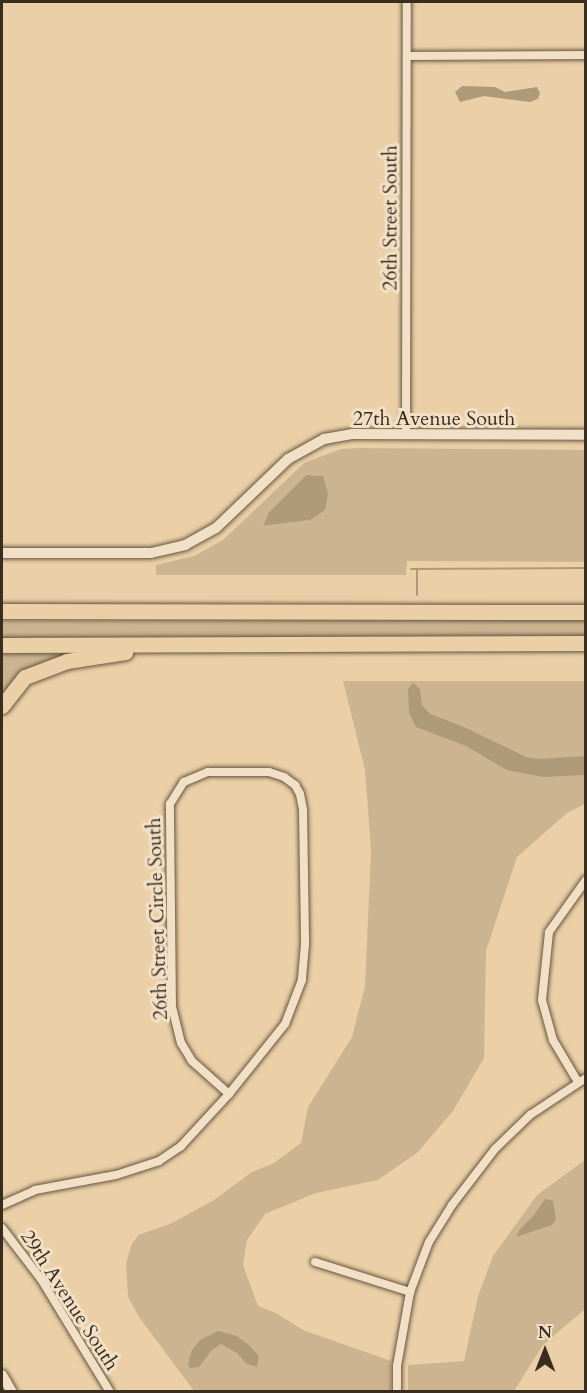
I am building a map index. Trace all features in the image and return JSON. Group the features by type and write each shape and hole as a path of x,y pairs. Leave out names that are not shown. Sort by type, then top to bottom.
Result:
{"highway":[{"path":"2,611 585,612"},
{"path":"2,706 25,677 67,660 188,643"},
{"path":"2,645 585,644"}],"street":[{"name":"26th Street South","path":"406,435 407,2"},
{"path":"407,56 585,55"},
{"name":"27th Avenue South","path":"2,553 151,553 185,545 216,528 288,459 324,439 352,434 585,435"},
{"name":"26th Street Circle South","path":"2,1205 35,1190 117,1175 159,1161 181,1146 229,1094 285,1023 296,1001 304,964 302,802 295,785 284,777 269,772 208,772 194,776 176,790 170,804 174,1023 181,1043 192,1061 229,1094"},
{"path":"397,1392 397,1366 410,1292 429,1242 452,1205 495,1149 530,1115 582,1080 553,1040 542,1000 549,932 585,880"},
{"name":"29th Avenue South","path":"2,1228 41,1280 110,1392"},
{"path":"315,1262 410,1292"},
{"path":"2,1375 12,1392"}],"shaded area":[{"path":"462,86 495,87 505,92 537,87 540,93 538,99 530,102 484,96 460,102 455,92"},
{"path":"341,449 585,450 585,562 407,561 406,575 156,575 156,565 194,556 223,540 304,463","holes":["306,475 323,476 310,520 263,526 269,512"]},
{"path":"306,475 323,476 328,494 325,510 310,520 263,526 269,512"},
{"path":"585,619 586,635 582,636 2,639 2,621"},
{"path":"2,652 71,652 77,653 2,695"},
{"path":"343,681 585,681 585,804 567,813 517,857 486,951 484,1058 453,1111 418,1152 378,1180 316,1193 265,1214 247,1240 243,1265 258,1306 276,1313 303,1330 391,1361 391,1391 194,1391 139,1317 128,1297 126,1264 131,1246 138,1235 170,1224 214,1200 252,1172 274,1163 301,1143 308,1107 352,1037 365,986 371,850 365,770"},
{"path":"413,683 420,689 422,705 430,714 464,727 526,757 538,759 585,756 585,775 543,777 507,770 466,746 416,727 409,713 408,689"},
{"path":"585,1160 585,1309 543,1345 514,1391 408,1392 408,1365 464,1361 478,1296 493,1256 537,1195"},
{"path":"545,1199 553,1201 556,1220 552,1225 516,1237 520,1229"},
{"path":"218,1331 237,1336 250,1346 259,1356 257,1367 247,1364 237,1353 221,1344 211,1351 199,1367 190,1368 188,1364 192,1350 200,1340"}],"waterway":[{"path":"411,569 586,568"},
{"path":"417,569 417,595"}]}
